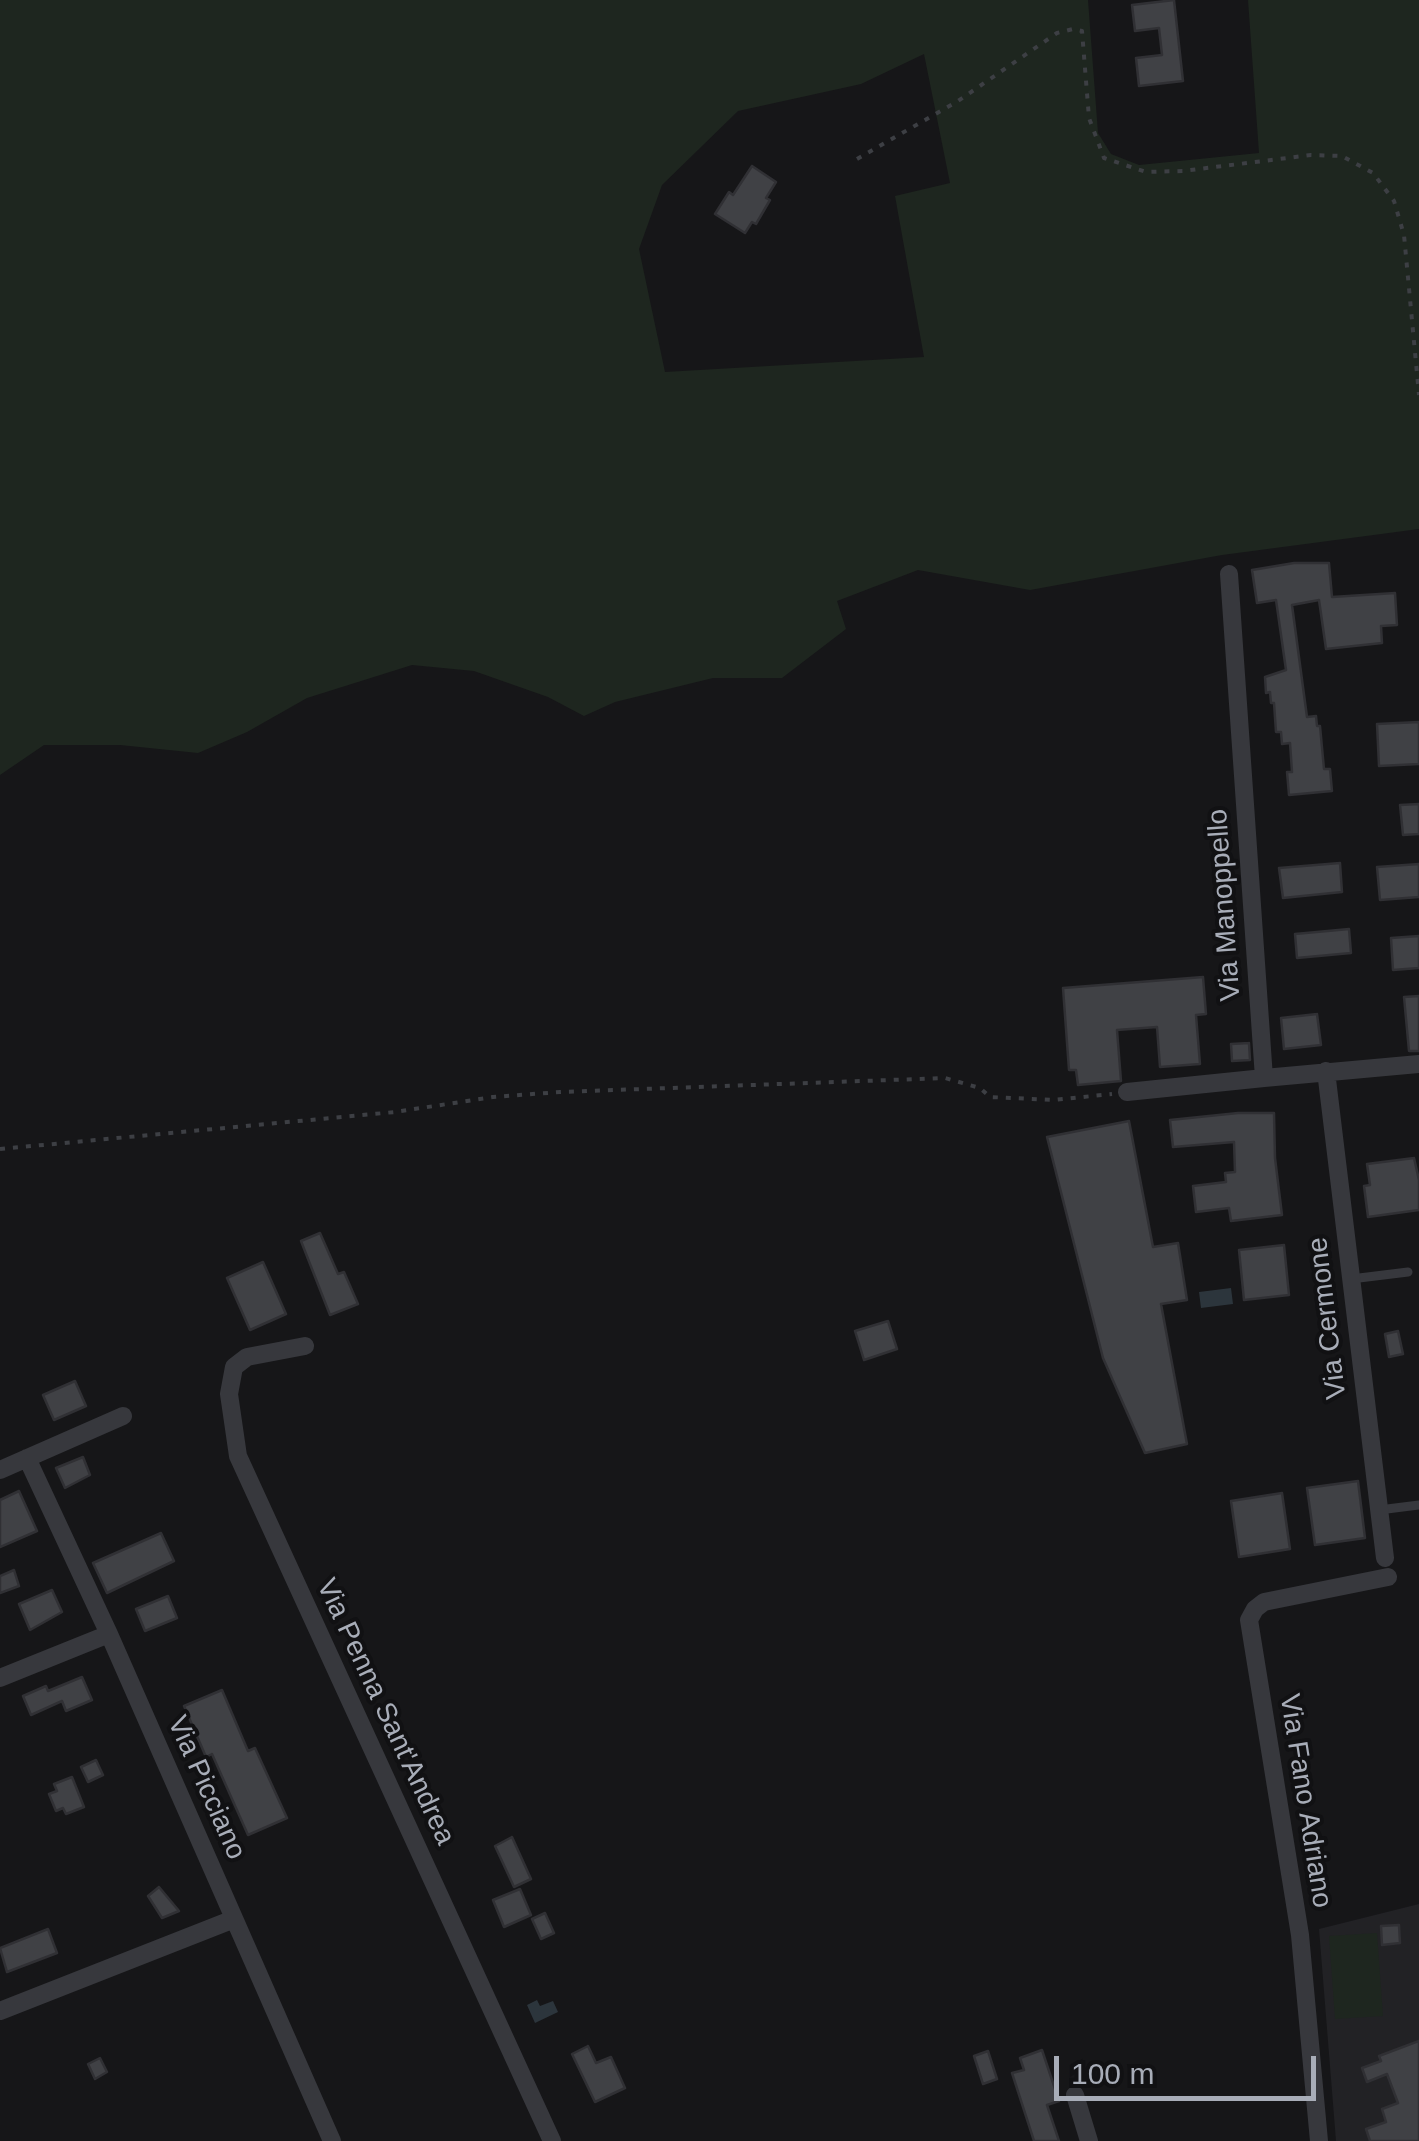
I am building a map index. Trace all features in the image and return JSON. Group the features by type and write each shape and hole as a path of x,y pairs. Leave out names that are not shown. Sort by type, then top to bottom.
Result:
{"street":[{"name":"Via Manoppello","path":"1228,574 1264,1078"},
{"path":"1126,1092 1419,1064"},
{"name":"Via Cermone","path":"1326,1070 1386,1567"},
{"name":"Via Penna Sant'Andrea","path":"305,1346 247,1357 234,1367 229,1394 238,1456 552,2141"},
{"path":"0,1470 123,1416"},
{"name":"Via Picciano","path":"27,1458 109,1634 332,2141"},
{"name":"Via Fano Adriano","path":"1319,2141 1300,1935 1249,1620 1264,1602 1386,1567"},
{"path":"0,1678 109,1634"},
{"path":"0,2011 234,1920"},
{"path":"1075,2095 1089,2141"}],"lane":[{"path":"1351,1279 1408,1272"},
{"path":"1379,1510 1419,1505"}],"path":[{"path":"857,159 958,101 1057,33 1082,31 1088,118 1104,158 1146,172 1311,155 1342,156 1373,172 1394,201 1404,235 1419,395"},
{"path":"0,1148 395,1112 560,1092 945,1078 980,1088 990,1097 1054,1100 1126,1092"}],"shaded area":[{"path":"0,0 1088,0 1098,133 1111,154 1139,165 1259,153 1248,0 1419,0 1419,529 1222,555 1030,590 918,570 837,601 846,629 782,678 713,678 615,702 584,716 548,697 474,671 412,665 307,698 247,732 198,753 120,745 44,745 0,775","holes":["924,54 950,183 895,196 924,357 665,372 639,249 662,185 738,111 861,84"]},
{"path":"1231,1288 1233,1304 1201,1308 1199,1292"},
{"path":"1419,1904 1419,2141 1336,2141 1319,1929"},
{"path":"1377,1933 1383,2016 1335,2019 1329,1936"},
{"path":"537,2000 540,2006 553,2001 558,2012 535,2023 527,2005"}],"building":[{"path":"1174,0 1183,81 1139,86 1136,58 1162,55 1159,28 1135,31 1132,5"},
{"path":"752,166 776,182 756,224 752,222 745,233 715,214"},
{"path":"1294,563 1329,563 1332,597 1395,593 1397,625 1381,626 1382,643 1326,649 1319,600 1292,605 1307,717 1316,716 1320,726 1324,769 1330,769 1332,791 1289,795 1290,743 1282,744 1281,732 1276,732 1274,703 1270,692 1266,693 1265,677 1286,670 1276,600 1257,603 1252,570"},
{"path":"1419,722 1419,764 1379,766 1377,724"},
{"path":"1419,804 1419,834 1403,835 1400,805"},
{"path":"1340,863 1342,892 1283,898 1279,868"},
{"path":"1419,864 1419,897 1380,900 1377,867"},
{"path":"1349,929 1351,953 1297,958 1295,934"},
{"path":"1419,936 1419,968 1393,970 1391,938"},
{"path":"1203,977 1206,1014 1196,1015 1200,1064 1160,1067 1157,1027 1117,1030 1121,1081 1078,1085 1076,1070 1069,1070 1063,988"},
{"path":"1419,996 1419,1051 1409,1051 1404,997"},
{"path":"1317,1014 1321,1045 1284,1049 1281,1018"},
{"path":"1249,1043 1250,1060 1232,1061 1231,1044"},
{"path":"1274,1113 1282,1215 1231,1221 1229,1208 1196,1212 1193,1186 1226,1182 1225,1173 1235,1172 1234,1142 1173,1147 1170,1120"},
{"path":"1129,1121 1153,1247 1178,1243 1187,1300 1161,1304 1187,1444 1145,1453 1103,1358 1047,1137"},
{"path":"1414,1158 1419,1210 1368,1217 1364,1186 1370,1185 1367,1164"},
{"path":"320,1233 338,1274 344,1272 358,1304 330,1315 301,1241"},
{"path":"1284,1245 1289,1295 1244,1300 1239,1250"},
{"path":"263,1262 286,1314 250,1330 227,1278"},
{"path":"888,1321 897,1349 864,1360 855,1331"},
{"path":"1398,1331 1403,1354 1389,1357 1385,1334"},
{"path":"75,1381 86,1406 54,1420 43,1395"},
{"path":"83,1457 90,1475 65,1488 56,1468"},
{"path":"1358,1481 1365,1538 1315,1545 1307,1488"},
{"path":"19,1491 37,1531 0,1547 0,1500"},
{"path":"1282,1493 1290,1549 1239,1557 1231,1501"},
{"path":"161,1533 174,1561 107,1593 93,1563"},
{"path":"14,1570 19,1586 0,1593 0,1576"},
{"path":"52,1590 62,1612 30,1630 19,1604"},
{"path":"168,1596 177,1618 145,1631 136,1609"},
{"path":"82,1677 92,1700 66,1711 62,1701 31,1715 23,1696"},
{"path":"222,1690 248,1751 255,1748 287,1818 248,1835 212,1754 206,1757 184,1706"},
{"path":"96,1760 103,1775 88,1782 81,1767"},
{"path":"72,1777 84,1807 66,1814 63,1808 56,1811 49,1794 57,1791 54,1784"},
{"path":"512,1837 531,1879 514,1887 495,1846"},
{"path":"159,1887 179,1911 162,1918 148,1896"},
{"path":"520,1889 531,1915 504,1927 493,1900"},
{"path":"545,1913 554,1933 541,1939 532,1919"},
{"path":"1399,1925 1400,1943 1382,1945 1381,1926"},
{"path":"48,1929 57,1953 7,1972 0,1948"},
{"path":"1419,2041 1419,2141 1370,2141 1366,2129 1386,2122 1382,2109 1398,2103 1387,2074 1367,2082 1362,2068 1381,2061 1379,2056"},
{"path":"588,2046 596,2063 611,2057 625,2088 595,2102 572,2054"},
{"path":"1042,2050 1059,2101 1047,2105 1059,2141 1034,2141 1012,2073 1024,2070 1020,2058"},
{"path":"988,2051 997,2079 983,2084 974,2056"},
{"path":"100,2058 107,2072 95,2079 88,2064"}]}
